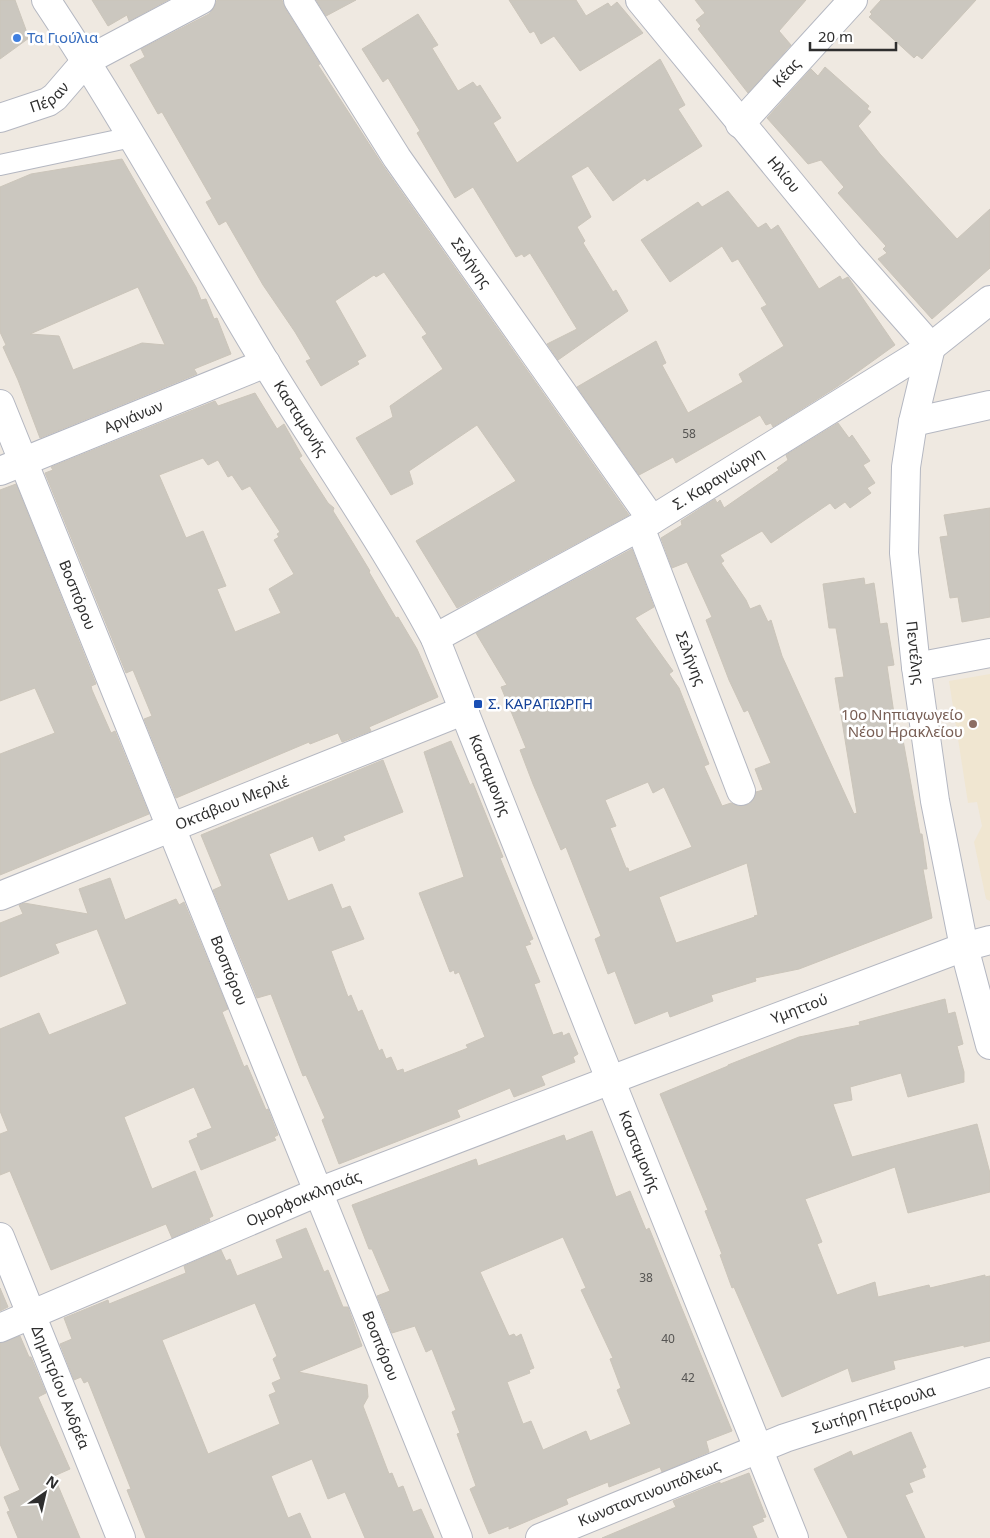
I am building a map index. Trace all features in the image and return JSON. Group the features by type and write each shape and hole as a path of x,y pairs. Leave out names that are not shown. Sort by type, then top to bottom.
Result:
{"street":[{"name":"Κασταμονής","path":"46,0 86,61 266,363 409,590 435,638 794,1538"},
{"path":"86,61 201,0"},
{"name":"Σελήνης","path":"298,0 397,158 646,524 741,791"},
{"name":"Ηλίου","path":"640,0 740,124 848,253 931,347"},
{"name":"Κέας","path":"740,124 853,0"},
{"name":"Πέραν","path":"0,118 48,102 86,61"},
{"path":"0,165 132,137"},
{"name":"Σ. Καραγιώργη","path":"435,638 646,524 931,347 990,300"},
{"name":"Πεντέλης","path":"931,347 913,422 906,467 904,553 916,667 935,801 964,947 990,1045"},
{"name":"Αργάνων","path":"12,466 266,363"},
{"name":"Βοσπόρου","path":"0,404 12,466 171,829 458,1538"},
{"path":"913,422 990,405"},
{"path":"916,667 990,653"},
{"name":"Οκτάβιου Μερλιέ","path":"0,896 465,710"},
{"name":"Υμηττού","path":"611,1081 964,947 990,940"},
{"name":"Ομορφοκκλησιάς","path":"0,1328 318,1192 611,1081"},
{"name":"Δημητρίου Ανδρέα","path":"0,1237 121,1538"},
{"name":"Σωτήρη Πέτρουλα","path":"758,1448 990,1372"},
{"name":"Κωνσταντινουπόλεως","path":"540,1538 758,1448"}],"shaded area":[{"name":"10ο Νηπιαγωγείο Νέου Ηρακλείου","path":"990,674 990,901 986,899 974,842 982,826 977,802 968,803 949,681"}],"building":[{"path":"0,0 15,0 29,38 0,59"},
{"path":"92,0 168,0 129,21 127,15 108,26"},
{"path":"217,0 282,0 285,8 320,64 318,65 384,167 629,515 457,608 416,541 516,481 477,425 409,471 413,484 391,495 356,438 393,417 390,406 443,369 422,337 427,334 384,272 376,277 374,275 335,301 366,356 357,361 359,364 321,386 306,361 311,359 263,285 226,221 219,225 206,202 212,199 162,112 158,114 130,65 145,57 141,49 209,14"},
{"path":"316,0 356,0 326,16"},
{"path":"509,0 576,0 586,16 608,3 611,7 617,2 643,33 580,71 554,36 541,44 534,31 530,33"},
{"path":"695,0 806,0 779,31 791,45 748,93 698,29 701,26 696,20 705,13"},
{"path":"881,0 976,0 922,59 917,55 914,58 869,17 872,14 870,12"},
{"path":"418,14 438,45 432,48 458,91 473,82 477,87 480,85 501,118 493,123 517,163 660,59 685,105 678,109 702,146 647,181 645,178 613,201 588,166 571,176 591,217 577,227 585,241 583,243 613,292 616,290 628,311 558,360 547,344 577,329 530,253 524,257 522,254 516,257 473,187 455,198 417,133 420,131 388,78 383,82 362,49"},
{"path":"825,67 869,106 867,109 871,112 858,126 880,154 957,239 990,209 990,268 932,319 878,259 887,253 883,249 886,246 838,193 844,187 821,160 808,164 767,118 811,69 818,76"},
{"path":"122,159 196,287 201,300 206,299 214,319 217,318 231,354 194,369 197,374 40,438 3,347 6,345 0,332 0,187 31,174","holes":["138,287 165,345 142,343 73,370 59,336 30,334"]},
{"path":"728,191 758,228 766,223 771,230 778,225 819,289 840,276 842,280 848,277 895,345 838,386 773,427 771,423 766,425 760,415 676,463 673,457 639,475 577,387 656,341 666,363 662,365 688,413 743,382 739,374 784,346 761,308 767,305 738,259 732,262 722,246 670,282 641,240 698,202 702,207"},
{"path":"255,393 277,429 284,424 302,456 299,458 328,503 334,508 333,511 396,618 398,617 417,649 438,697 369,727 371,731 342,742 338,733 310,744 309,742 176,798 144,719 152,716 133,670 126,673 45,473 53,470 51,467 215,401 218,406","holes":["203,458 208,465 218,460 228,477 232,475 242,490 250,486 280,532 277,534 279,537 274,540 294,574 269,589 281,613 235,632 217,589 226,586 203,531 186,538 159,475"]},
{"path":"838,423 849,438 852,435 870,461 863,465 875,483 867,488 871,493 850,508 845,502 835,509 830,503 771,543 762,531 720,555 724,561 721,563 750,609 760,605 768,622 771,620 782,656 854,814 857,813 835,678 844,677 836,628 829,628 823,584 864,578 865,585 874,583 880,624 887,623 894,665 887,666 898,741 903,740 920,834 922,834 927,869 923,869 932,918 799,969 755,978 756,981 711,995 713,1001 670,1017 668,1011 635,1024 615,971 608,974 595,939 601,936 566,847 561,850 520,750 526,748 501,687 507,685 476,633 632,549 654,607 635,618 673,671 669,674 679,688 709,764 704,766 722,806 731,803 738,806 747,805 753,800 756,792 763,790 755,769 771,763 748,710 744,712 729,680 706,620 712,617 687,562 672,568 661,538 682,525 681,521 715,499 717,503 720,500 724,508 779,470 777,468 788,460 786,455","holes":["648,782 653,793 664,787 692,847 629,872 610,828 616,826 605,800","747,863 758,915 676,943 659,897"]},
{"path":"16,484 96,684 91,686 92,690 111,733 115,731 149,814 0,875 0,754 55,733 35,688 0,701 0,490"},
{"path":"990,508 990,617 962,622 958,597 950,598 940,537 948,536 944,515"},
{"path":"451,741 470,785 473,783 503,857 500,858 533,939 529,941 531,944 525,946 540,982 534,984 553,1035 562,1032 563,1036 569,1033 578,1054 573,1057 575,1062 541,1076 545,1085 514,1097 510,1088 457,1110 460,1117 339,1164 322,1120 325,1118 306,1075 303,1076 271,994 257,998 213,890 222,886 201,835 383,760 403,812 343,836 345,840 319,851 313,836 269,854 288,901 332,884 342,909 350,906 364,939 331,951 348,997 351,995 358,1012 362,1010 379,1051 382,1049 386,1059 391,1057 397,1071 403,1069 404,1073 468,1048 466,1045 485,1037 459,972 455,974 454,970 450,972 419,893 464,877 424,752"},
{"path":"110,878 125,920 176,899 179,905 184,902 228,1009 222,1012 244,1067 247,1065 278,1135 274,1137 276,1140 201,1170 189,1141 198,1137 197,1134 212,1128 194,1087 124,1117 152,1189 195,1171 213,1216 209,1218 210,1221 172,1238 166,1224 51,1270 10,1171 0,1175 0,1134 8,1131 0,1111 0,1029 39,1013 49,1035 127,1004 97,929 55,944 59,953 0,977 0,923 23,914 19,905 24,903 88,914 79,889"},
{"path":"945,999 948,1014 955,1012 963,1044 957,1046 964,1072 964,1082 908,1097 901,1073 850,1087 852,1100 833,1104 852,1157 977,1124 990,1173 990,1192 908,1213 895,1167 805,1199 822,1242 817,1244 837,1295 875,1282 878,1297 929,1285 930,1288 985,1275 985,1277 990,1276 990,1341 893,1361 895,1369 852,1382 848,1368 782,1397 734,1287 732,1288 720,1255 722,1254 705,1211 708,1210 660,1094 799,1037 860,1025 859,1022"},
{"path":"592,1131 616,1197 630,1191 646,1230 649,1228 732,1431 706,1441 709,1452 662,1472 660,1467 609,1487 608,1482 566,1499 568,1504 509,1529 509,1526 489,1534 470,1489 476,1486 457,1434 460,1433 452,1412 456,1410 432,1349 426,1352 415,1326 392,1333 377,1296 390,1291 372,1249 369,1249 352,1205 476,1159 478,1166 564,1135 566,1141","holes":["563,1237 586,1288 581,1290 613,1358 610,1359 621,1388 617,1390 631,1424 590,1441 586,1431 543,1450 531,1421 523,1424 507,1382 530,1373 529,1370 534,1368 521,1334 516,1337 514,1334 509,1336 480,1272"]},
{"path":"306,1228 324,1272 328,1270 343,1307 348,1307 362,1346 298,1372 367,1385 368,1397 363,1406 389,1474 392,1473 398,1488 403,1486 413,1512 421,1509 434,1538 365,1538 345,1492 328,1499 312,1459 271,1476 288,1518 300,1513 311,1538 146,1538 127,1490 131,1489 88,1381 84,1383 81,1377 74,1380 60,1344 72,1339 64,1318 108,1300 109,1304 186,1273 184,1266 221,1250 226,1261 230,1259 237,1276 283,1258 276,1240","holes":["255,1303 277,1356 273,1359 281,1379 272,1383 276,1392 269,1395 280,1424 208,1454 162,1340"]},
{"path":"0,1288 8,1307 0,1311"},
{"path":"20,1336 46,1393 38,1397 70,1469 54,1476 80,1538 18,1538 7,1512 10,1511 4,1497 20,1490 0,1444 0,1343"},
{"path":"911,1432 926,1467 922,1469 925,1477 909,1483 913,1492 905,1495 925,1538 848,1538 814,1469 851,1451 853,1456"},
{"path":"749,1473 766,1517 762,1518 764,1521 752,1526 757,1538 602,1538 676,1507 673,1501 720,1482 720,1484"}],"place":[{"name":"Τα Γιούλια","path":"17,38"},
{"name":"Σ. ΚΑΡΑΓΙΩΡΓΗ","path":"478,704"},
{"name":"10ο Νηπιαγωγείο Νέου Ηρακλείου","path":"973,724"}]}
